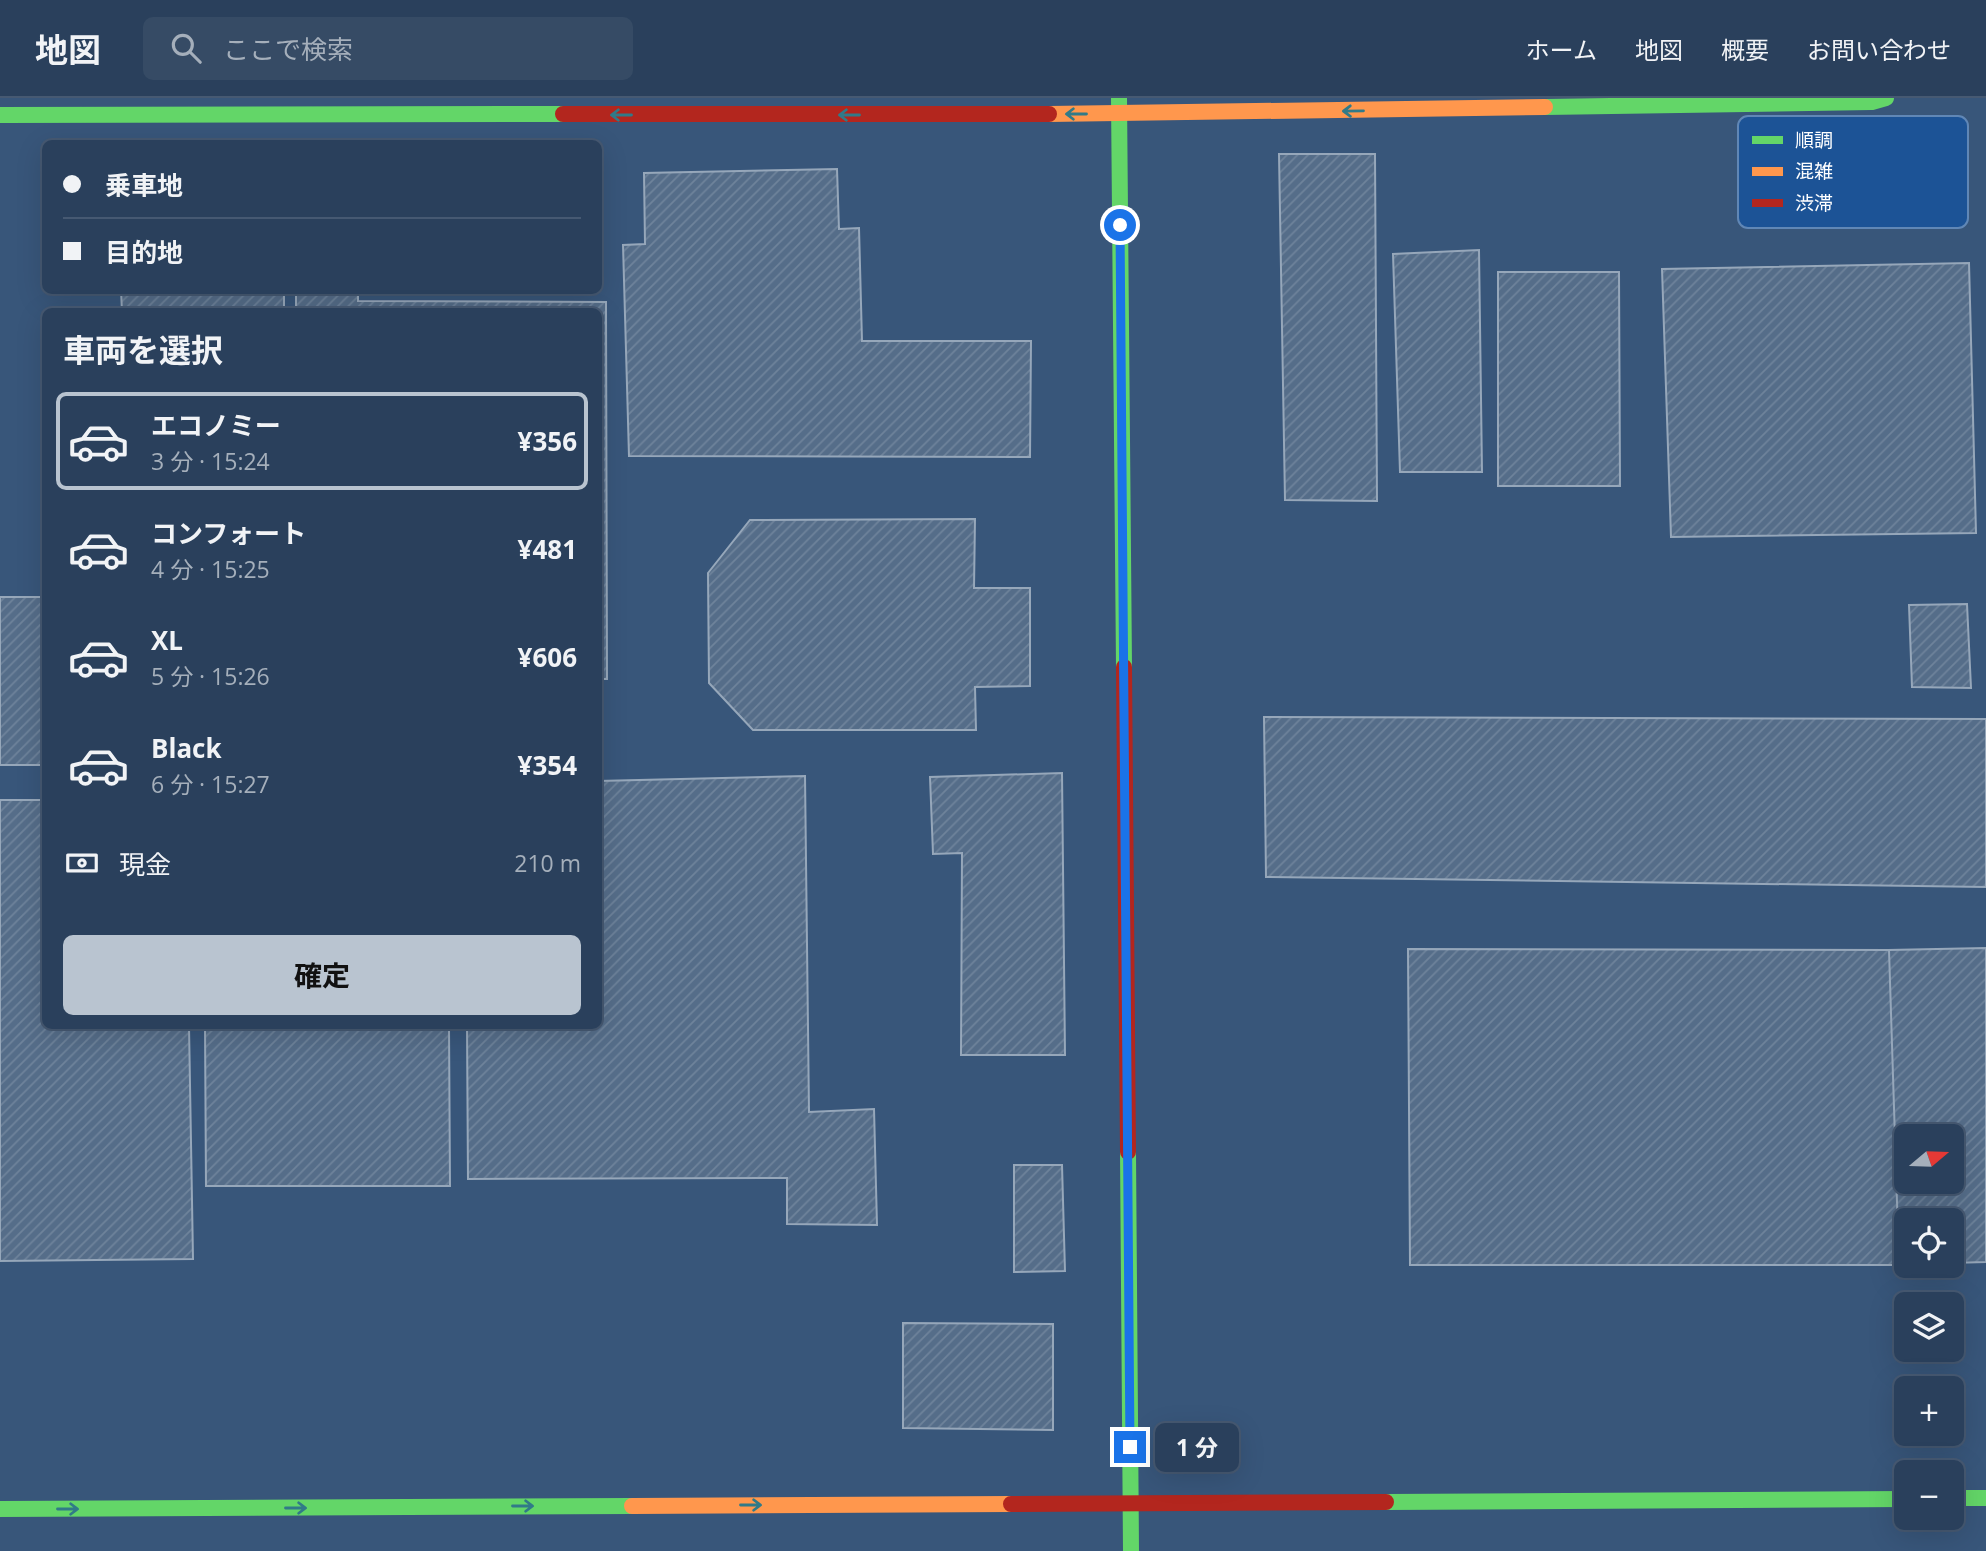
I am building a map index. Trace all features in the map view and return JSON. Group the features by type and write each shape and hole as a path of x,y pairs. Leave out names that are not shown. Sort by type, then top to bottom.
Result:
{"street":[{"path":"0,115 1872,102 1886,98"},
{"path":"1119,106 1131,1551"},
{"path":"1964,1498 1986,1498"},
{"path":"0,1509 1894,1499"}],"building":[{"path":"1279,154 1375,154 1377,501 1285,500"},
{"path":"837,169 839,229 859,228 862,341 1031,341 1030,457 629,456 623,245 645,244 644,173"},
{"path":"1479,250 1482,472 1400,472 1393,254"},
{"path":"1969,263 1976,533 1671,537 1662,269"},
{"path":"1498,272 1619,272 1620,486 1498,486"},
{"path":"121,294 284,294 284,308 122,308"},
{"path":"296,294 358,294 358,301 606,302 607,679 602,679 602,308 296,308"},
{"path":"975,519 974,588 1030,588 1030,686 975,687 976,730 753,730 709,683 708,573 750,520"},
{"path":"0,597 42,597 42,765 0,765"},
{"path":"1967,604 1971,688 1912,687 1909,605"},
{"path":"1264,717 1986,719 1986,887 1266,877"},
{"path":"1062,773 1065,1055 961,1055 962,853 933,854 930,777"},
{"path":"805,776 809,1112 874,1109 877,1225 787,1224 787,1178 468,1179 467,1029 602,1029 602,781"},
{"path":"0,800 42,800 42,1029 189,1029 193,1259 0,1261"},
{"path":"1986,948 1986,1262 1964,1263 1964,1208 1897,1208 1897,1194 1964,1194 1964,1124 1895,1124 1889,950"},
{"path":"1408,949 1889,950 1894,1194 1897,1194 1897,1208 1894,1208 1894,1265 1410,1265"},
{"path":"205,1029 449,1029 450,1186 206,1186"},
{"path":"1014,1165 1062,1165 1065,1271 1014,1272"},
{"path":"903,1323 1053,1324 1053,1430 903,1428"}],"traffic: fast":[{"path":"1119,98 1124,667"},
{"path":"1545,107 1872,102 1886,98"},
{"path":"0,115 563,114"},
{"path":"1128,1152 1131,1551"},
{"path":"1964,1498 1986,1498"},
{"path":"1386,1502 1894,1499"},
{"path":"0,1509 632,1506"}],"traffic: slow":[{"path":"1049,114 1545,107"},
{"path":"632,1506 1011,1504"}],"traffic: jam":[{"path":"563,114 1049,114"},
{"path":"1124,667 1128,1152"},
{"path":"1011,1504 1386,1502"}],"route":[{"path":"1120,225 1130,1447"}]}
